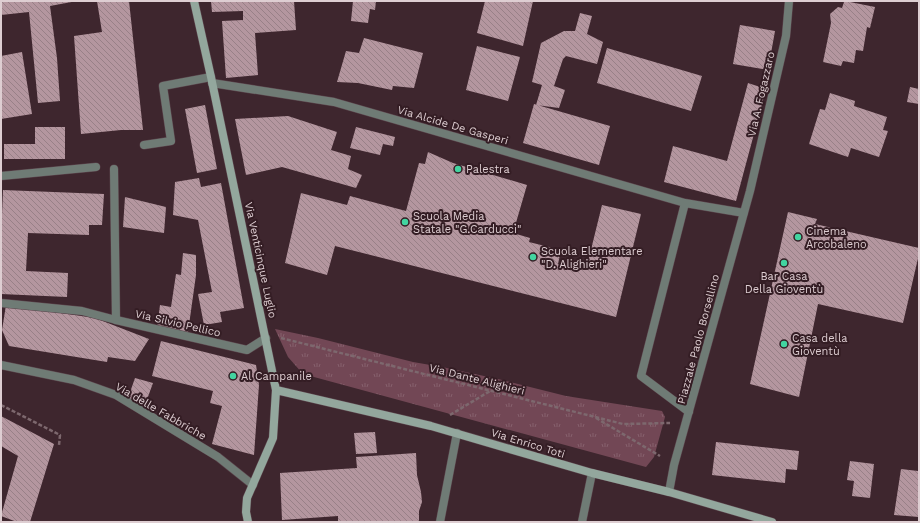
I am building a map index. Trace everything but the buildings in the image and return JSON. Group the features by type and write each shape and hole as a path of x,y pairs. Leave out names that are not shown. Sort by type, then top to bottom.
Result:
{"street":[{"name":"Via Venticinque Luglio","path":"194,1 212,80 276,390 272,438 247,498 246,512 248,522"},
{"name":"Via A. Fogazzaro","path":"750,191 786,36 789,1"},
{"path":"144,145 172,141 163,86 212,80"},
{"name":"Via Alcide De Gasperi","path":"212,80 334,102 684,203 744,213"},
{"path":"1,176 96,167"},
{"path":"114,168 116,320"},
{"name":"Piazzale Paolo Borsellino","path":"669,492 674,465 750,191"},
{"path":"684,203 642,376 689,412"},
{"name":"Via Silvio Pellico","path":"1,303 82,310 116,320 247,350 266,338"},
{"name":"Via delle Fabbriche","path":"1,365 74,380 116,395 218,457 253,485"},
{"name":"Via Enrico Toti","path":"276,390 431,426 592,474 669,492 772,522"},
{"path":"440,522 457,433"},
{"path":"582,522 592,474"}],"path":[{"name":"Via Dante Alighieri","path":"266,338 277,337 623,424 686,423"},
{"path":"431,426 490,391"},
{"path":"1,405 60,435 59,445"},
{"path":"593,416 674,465"}],"green space":[{"path":"275,329 318,338 413,362 498,379 566,396 662,411 665,417 654,457 646,467 303,374 288,357"}],"place":[{"name":"Palestra","path":"458,169"},
{"name":"Scuola Media Statale \"G.Carducci\"","path":"405,222"},
{"name":"Cinema Arcobaleno","path":"798,237"},
{"name":"Scuola Elementare \"D. Alighieri\"","path":"533,257"},
{"name":"Bar Casa Della Gioventù","path":"784,263"},
{"name":"Casa della Gioventù","path":"784,344"},
{"name":"Al Campanile","path":"233,376"}]}
